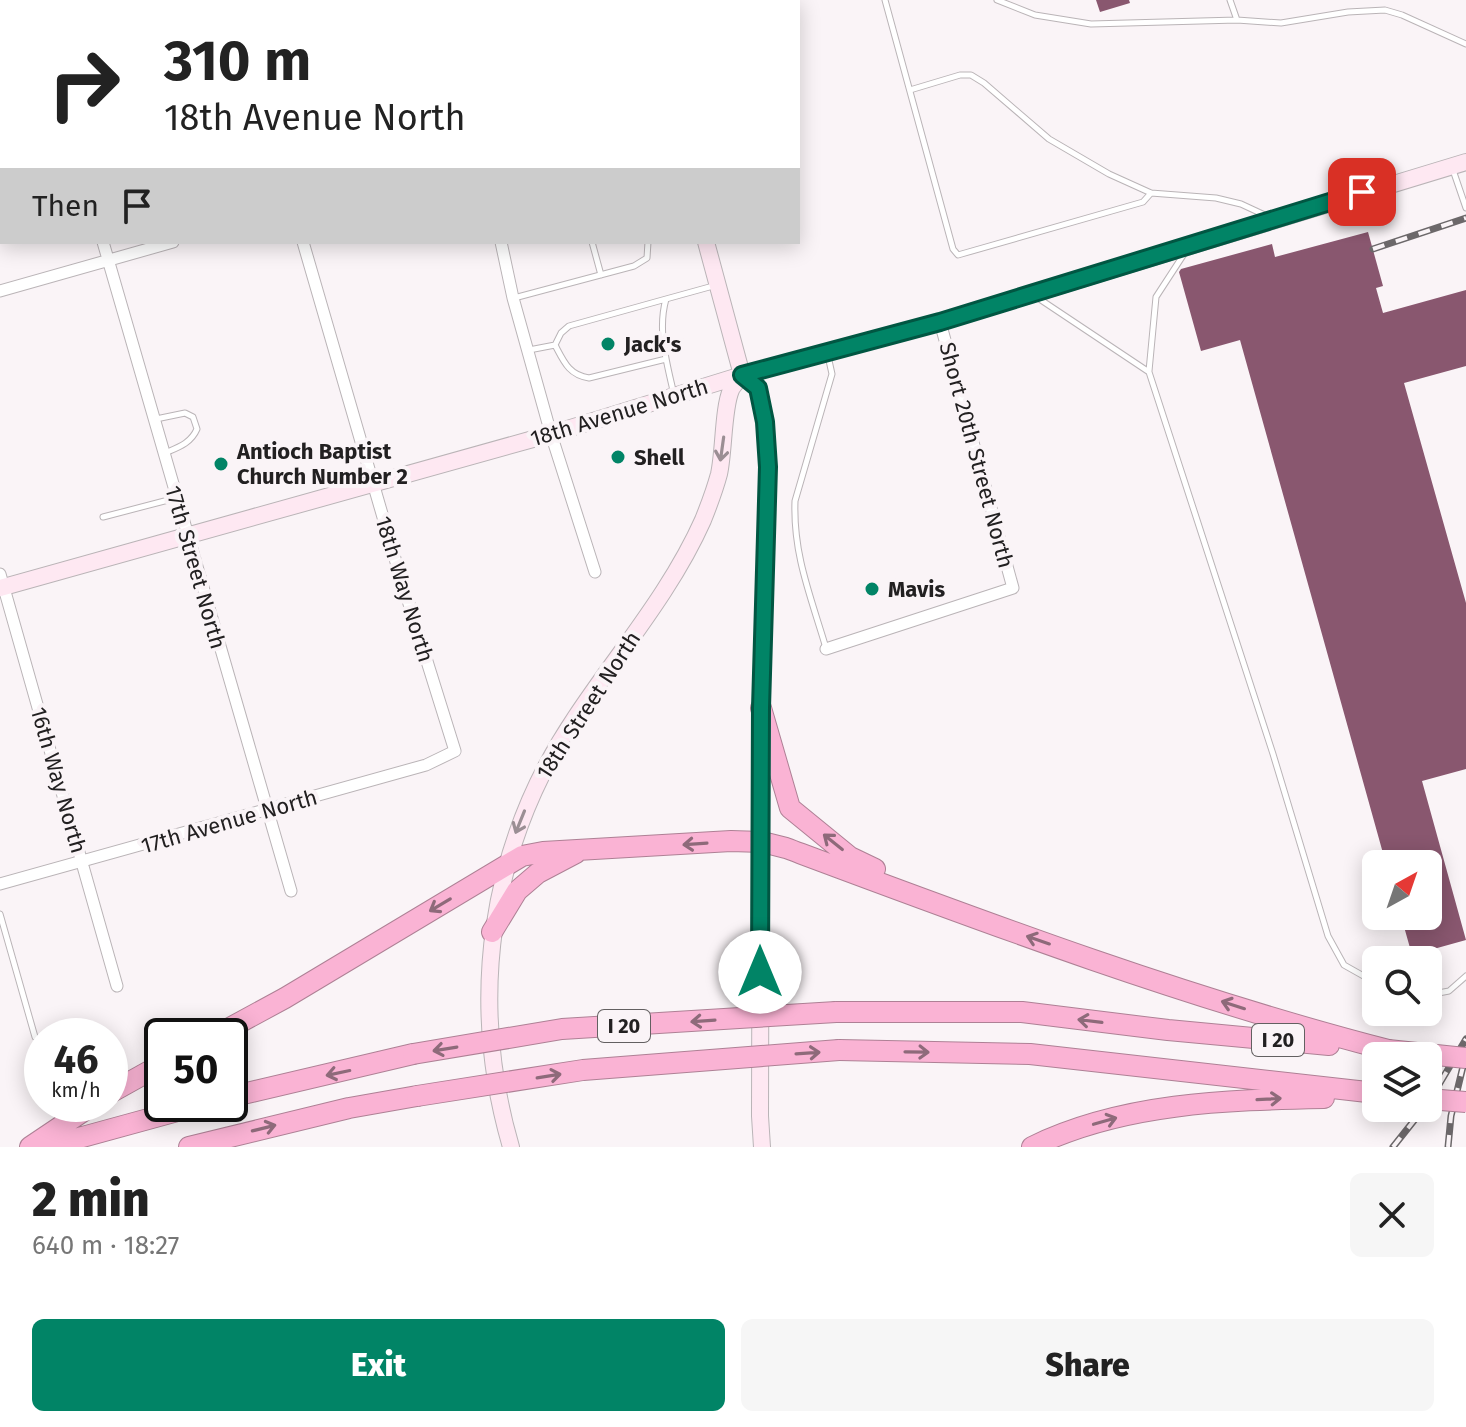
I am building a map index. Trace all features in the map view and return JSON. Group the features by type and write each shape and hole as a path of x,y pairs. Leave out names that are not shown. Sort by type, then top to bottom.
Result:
{"highway":[{"path":"761,708 790,808 850,857 975,919"},
{"path":"248,1018 522,856 543,852 731,841 762,842 786,848 975,919 1299,1027 1362,1043"},
{"path":"492,932 517,891 538,873 579,851"},
{"name":"I 20","path":"248,1093 413,1054 562,1029 836,1012 1022,1012 1168,1030 1362,1048"},
{"name":"I 20","path":"189,1147 349,1108 583,1070 839,1050 1030,1054 1362,1093"},
{"name":"I 20","path":"1442,1056 1466,1058"},
{"path":"1032,1147 1057,1135 1126,1115 1192,1104 1362,1096"},
{"path":"1442,1100 1466,1102"},
{"path":"46,1147 144,1120"},
{"path":"30,1147 67,1122"}],"main road":[{"name":"18th Avenue North","path":"1,583 551,434 742,375 940,322 1459,164"},
{"path":"707,244 742,375 758,388 765,422 768,467 761,708 762,1147"},
{"name":"18th Street North","path":"511,1147 500,1110 493,1067 492,932 511,844 537,781 573,720 667,586 703,519 719,473 730,390 742,375"}],"street":[{"name":"17th Street North","path":"104,244 291,891"},
{"path":"0,291 166,244"},
{"name":"18th Way North","path":"304,244 455,751"},
{"path":"501,244 513,298 551,434 595,572"},
{"name":"Short 20th Street North","path":"826,649 1013,588 940,322"},
{"name":"16th Way North","path":"1,583 117,986"},
{"name":"17th Avenue North","path":"0,884 426,765 455,751"}],"lane":[{"path":"885,0 953,249 958,255 1143,202 1151,193"},
{"path":"997,0 1035,15 1091,24 1237,20 1281,23 1348,12 1385,10 1466,44"},
{"path":"1230,0 1237,20"},
{"path":"910,90 960,75 971,75 1049,139 1109,174 1151,193 1216,198 1241,204 1274,219"},
{"path":"1459,164 1466,208"},
{"path":"593,244 601,275"},
{"path":"513,298 634,266 647,258 648,244"},
{"path":"1193,244 1176,262 1156,297 1149,372 1328,936 1344,965 1362,975"},
{"path":"555,345 569,326 718,285"},
{"path":"1032,294 1149,372"},
{"path":"666,299 662,312 666,359 675,396"},
{"path":"528,351 555,345"},
{"path":"555,345 569,370 577,376 589,378 666,359"},
{"path":"826,649 796,549 795,501 832,374 828,353"},
{"path":"154,419 185,413 193,417 197,429 195,436 185,445 164,453"},
{"path":"103,517 177,497"},
{"path":"0,914 30,1018"},
{"path":"1442,992 1449,991 1466,976"}],"building":[{"path":"1096,0 1129,0 1130,3 1100,12"},
{"path":"1368,232 1383,286 1376,288 1383,313 1466,290 1466,366 1404,383 1466,603 1466,769 1422,781 1441,850 1382,850 1240,340 1201,351 1179,272 1272,244 1275,257"},
{"path":"1442,853 1466,940 1442,947 1409,946 1405,930 1442,930"}],"railway":[{"path":"1373,249 1466,218"},
{"path":"1442,1079 1466,1039"},
{"path":"1448,1147 1451,1116 1466,1054"},
{"path":"1393,1147 1413,1122"}],"place":[{"name":"Jack's","path":"608,344"},
{"name":"Shell","path":"618,457"},
{"name":"Antioch Baptist Church Number 2","path":"221,464"},
{"name":"Mavis","path":"872,589"}],"route":[{"path":"760,972 761,708 768,467 765,422 758,388 742,375 940,322 1362,192"}]}
